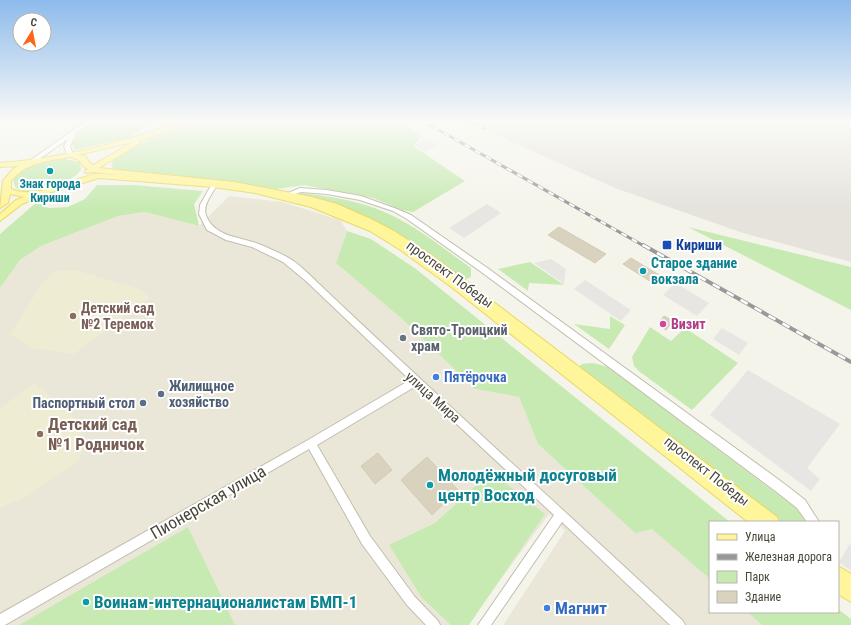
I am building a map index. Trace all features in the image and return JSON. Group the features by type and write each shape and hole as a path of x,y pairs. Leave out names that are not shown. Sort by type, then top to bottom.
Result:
{"main road":[{"path":"0,165 30,163 90,150"},
{"path":"63,186 76,179 90,167 124,150"},
{"path":"70,155 82,158 90,167 112,175"},
{"path":"112,175 106,166 116,155"},
{"path":"0,205 5,200 7,186 17,170 30,163"},
{"path":"0,173 7,186 18,195 39,194"},
{"path":"0,218 19,202 39,194 84,178 112,175"},
{"name":"проспект Победы","path":"112,175 214,184 289,194 334,206 391,233 430,258 771,521"},
{"name":"проспект Победы","path":"214,184 262,192 314,205 360,223 382,234 457,286 758,521"},
{"path":"839,574 851,584"},
{"path":"839,585 851,595"}],"street":[{"path":"30,163 49,150"},
{"path":"68,150 70,155"},
{"name":"улица Мира","path":"214,184 203,205 202,214 209,228 228,238 254,245 286,260 309,279 416,381 679,625"},
{"path":"289,194 300,190 327,192 361,198 378,203 409,217 483,269 782,489 801,504 813,521"},
{"name":"Пионерская улица","path":"0,621 311,443 416,381"},
{"path":"311,443 366,540 411,601 434,625"},
{"path":"484,625 561,514"}],"shaded area":[{"path":"530,150 851,150 851,262 743,233 615,188"},
{"path":"229,196 282,202 340,220 347,231 336,263 402,319 475,389 519,397 538,444 634,532 652,528 709,578 709,613 748,613 762,625 503,625 565,531 549,514 467,625 0,625 0,288 20,260 41,246 118,216 145,212 199,226"},
{"path":"487,204 501,213 464,238 449,228"},
{"path":"551,259 566,269 564,284 534,263"},
{"name":"Детский сад №2 Теремок","path":"76,270 142,290 149,298 74,354 31,348 10,334 42,284 55,271"},
{"path":"585,280 631,310 621,321 574,289"},
{"path":"675,283 709,303 697,316 663,295"},
{"path":"722,328 748,343 739,355 713,339"},
{"path":"748,370 840,424 807,468 820,479 811,491 710,415"},
{"name":"Детский сад №1 Родничок","path":"35,383 77,420 84,447 79,460 29,495 0,508 0,408"},
{"path":"851,542 851,571 839,562"}],"green space":[{"path":"131,150 419,150 465,181 413,212 402,210 373,198 304,185 277,189 239,183 114,170 111,164 114,160"},
{"path":"65,159 80,162 81,169 71,179 40,190 29,191 21,190 15,187 14,178 22,170"},
{"path":"97,185 134,185 203,191 194,204 199,226 145,212 118,216 41,246 20,260 0,288 0,234 38,201 48,208 68,207 85,199"},
{"path":"302,193 350,201 390,214 426,236 471,268 471,277 462,281 334,205 300,194"},
{"path":"688,227 851,267 851,310"},
{"path":"347,231 371,239 416,269 729,521 709,521 709,578 652,529 635,533 538,444 519,397 475,389 402,319 336,263"},
{"path":"530,262 564,285 529,283 528,291 498,269"},
{"path":"610,316 625,325 609,349 574,324 610,329"},
{"path":"650,327 671,341 685,328 738,363 692,410 634,366 632,357"},
{"path":"593,363 608,367 800,511 805,521 778,521 578,368 582,364"},
{"path":"491,472 545,514 469,625 451,625 422,598 389,545 435,523"},
{"path":"188,527 235,625 19,625"},
{"path":"839,610 851,619 851,625 762,625 748,613 839,613"}],"building":[{"path":"559,227 606,254 595,263 548,235"},
{"name":"Старое здание вокзала","path":"631,258 664,278 656,285 623,264"},
{"path":"664,316 673,321 666,330 659,325"},
{"path":"378,453 392,470 375,484 361,466"},
{"name":"Молодёжный досуговый центр Восход","path":"427,457 458,490 432,515 401,480"}],"railway":[{"path":"475,150 644,246"},
{"path":"643,245 851,362"}],"place":[{"name":"Знак города Кириши","path":"50,171"},
{"name":"Кириши","path":"667,245"},
{"name":"Старое здание вокзала","path":"643,271"},
{"name":"Детский сад №2 Теремок","path":"73,316"},
{"name":"Визит","path":"663,324"},
{"name":"Свято-Троицкий храм","path":"403,338"},
{"name":"Пятёрочка","path":"436,377"},
{"name":"Жилищное хозяйство","path":"161,394"},
{"name":"Паспортный стол","path":"143,403"},
{"name":"Детский сад №1 Родничок","path":"40,434"},
{"name":"Молодёжный досуговый центр Восход","path":"430,485"},
{"name":"Воинам-интернационалистам БМП-1","path":"86,602"},
{"name":"Магнит","path":"547,608"}]}
